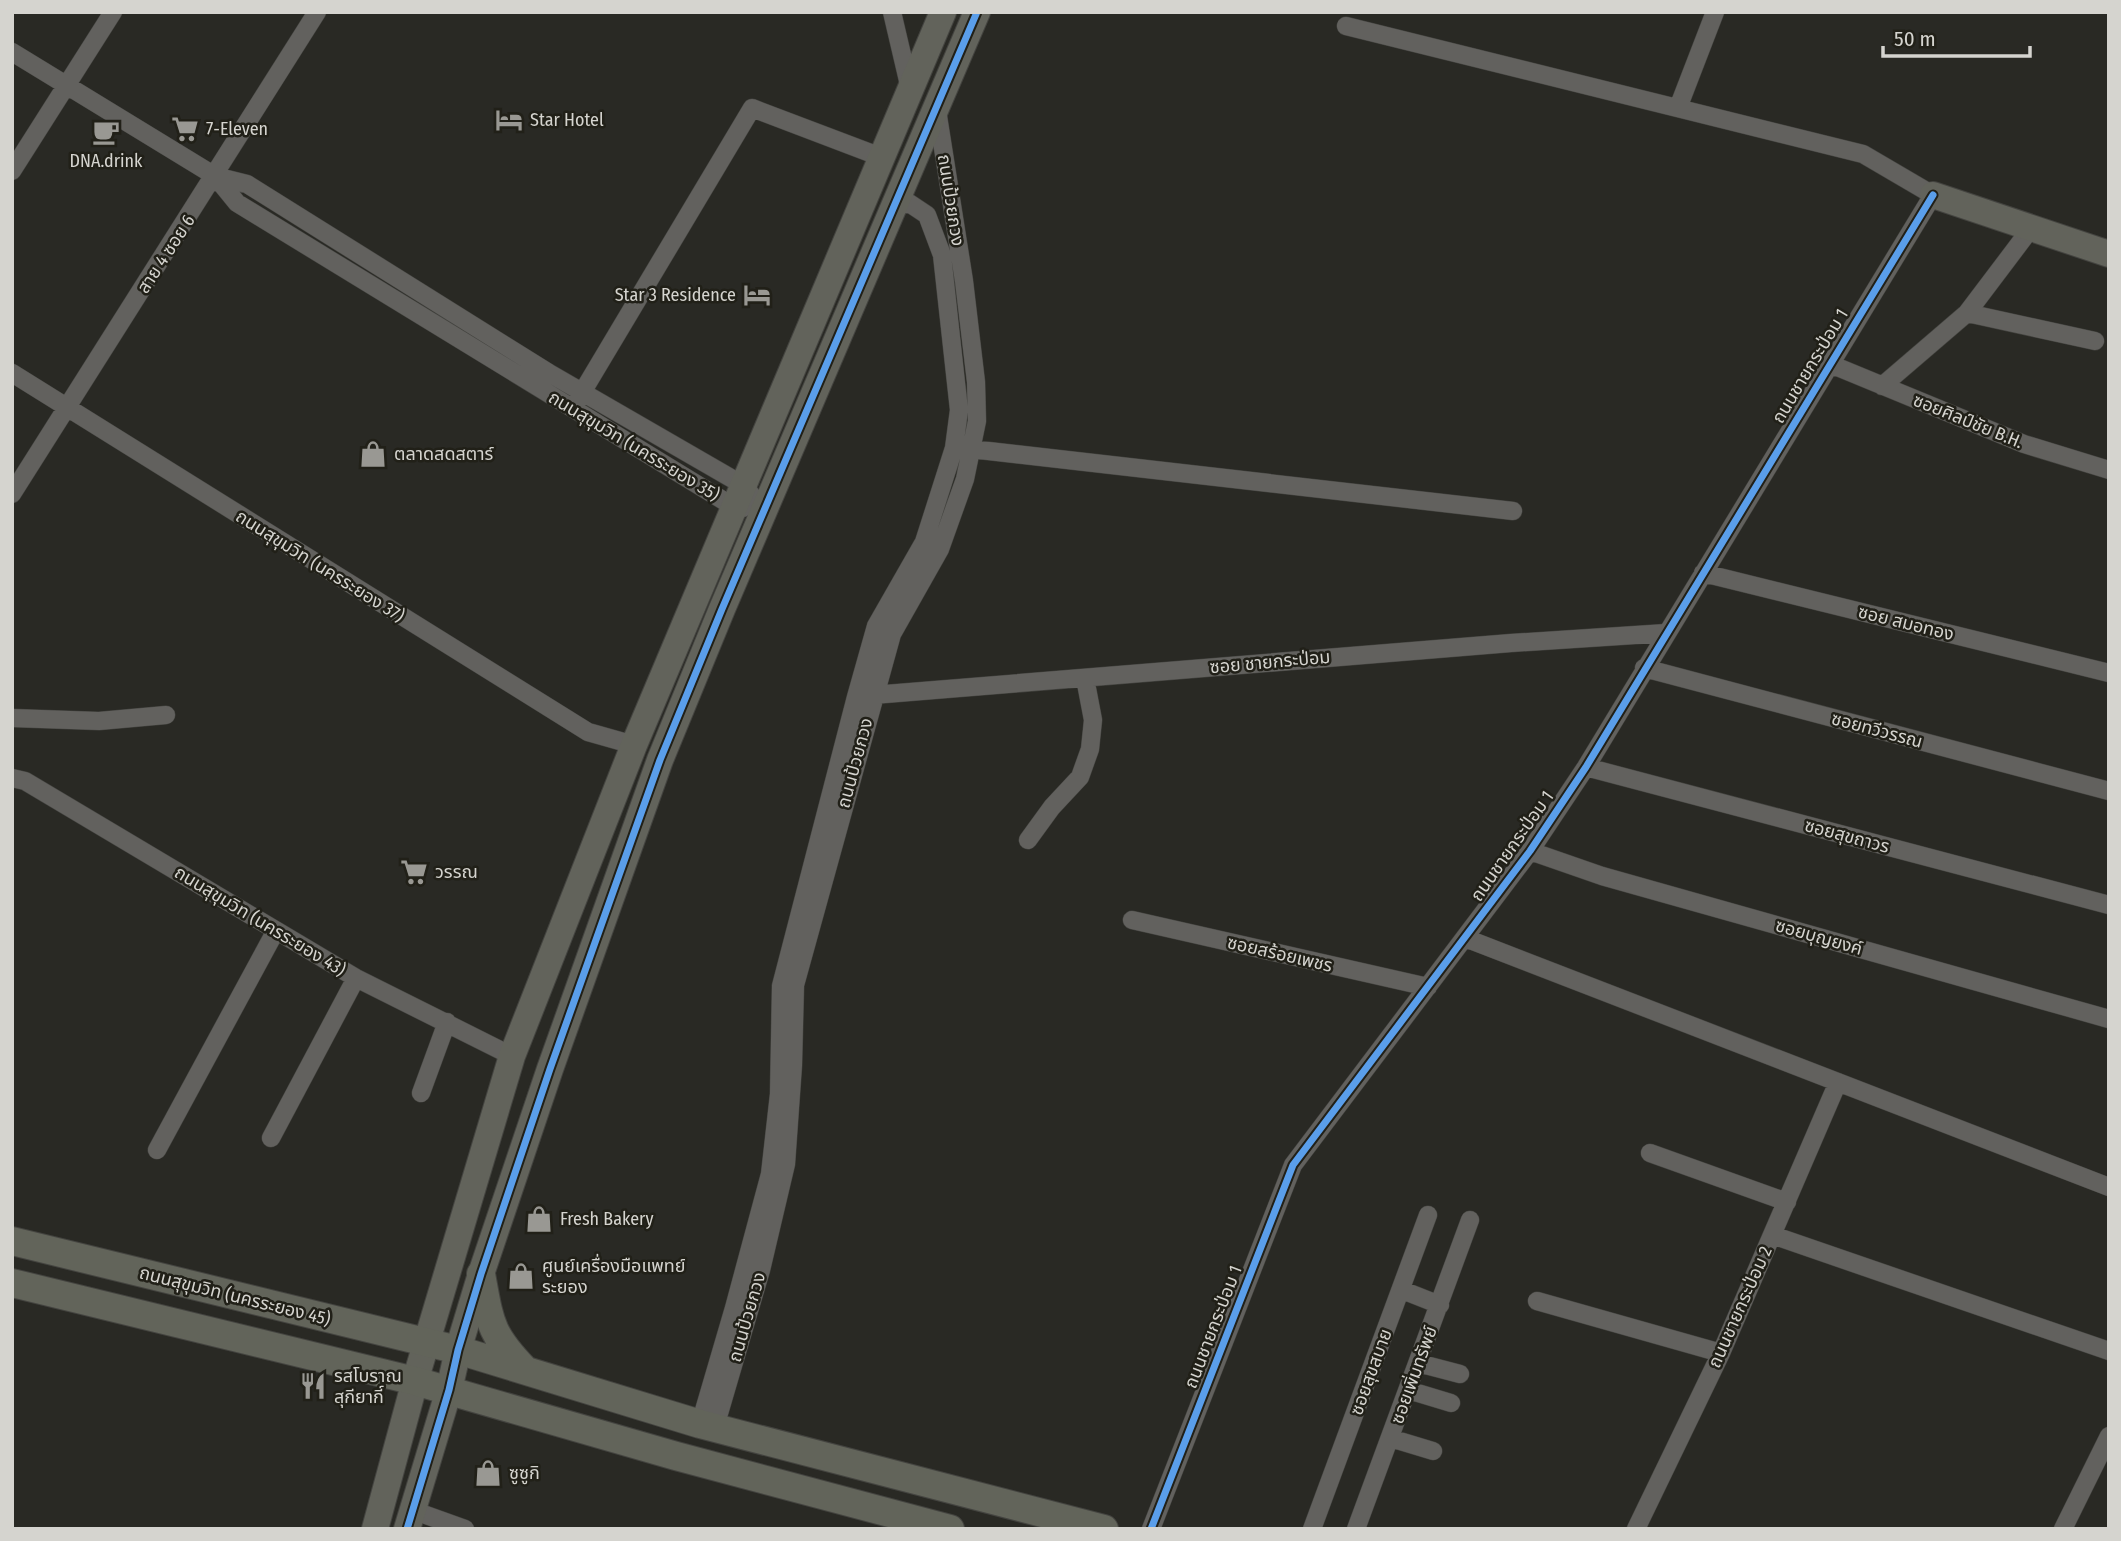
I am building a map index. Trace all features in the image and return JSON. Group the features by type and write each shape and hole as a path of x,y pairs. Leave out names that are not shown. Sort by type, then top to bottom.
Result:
{"main road":[{"name":"ถนนสุขุมวิท (นครระยอง 45)","path":"12,1241 458,1350 708,1426 1104,1529"},
{"path":"481,1274 490,1323 503,1347 526,1371"},
{"path":"12,1283 415,1381 676,1456 950,1529"}],"street":[{"path":"12,171 113,12"},
{"name":"สาย 4 ซอย 6","path":"12,494 317,12"},
{"path":"892,12 910,89"},
{"path":"375,1529 426,1343 512,1056 634,745 943,12"},
{"path":"465,1529 409,1519 481,1274 550,1069 660,760 977,12"},
{"path":"1678,108 1715,12"},
{"path":"1346,26 1863,154 1933,195 2109,254"},
{"name":"ถนนสุขุมวิท (นครระยอง 35)","path":"12,52 215,176 247,184 583,392 739,496"},
{"name":"ถนนป้วยกวง","path":"708,1426 761,1270 786,1164 795,985 892,634 940,550 965,479 977,421 976,382 959,247 936,107"},
{"path":"573,408 752,108 881,157"},
{"name":"ถนนสุขุมวิท (นครระยอง 35)","path":"215,176 237,203 573,408 764,510"},
{"name":"ถนนชายกระป่อม 1","path":"1151,1529 1293,1166 1530,851 1586,767 1933,195"},
{"name":"ถนนป้วยกวง","path":"708,1426 734,1308 769,1174 779,1094 781,986 876,626 924,541 954,448 959,410 942,255 927,215 909,203 893,208"},
{"path":"1882,386 1966,313 2032,227"},
{"path":"933,232 943,232 959,247"},
{"path":"1966,313 2095,341"},
{"name":"ซอยศิลป์ชัย B.H.","path":"1830,364 2024,444 2109,470"},
{"name":"ถนนสุขุมวิท (นครระยอง 37)","path":"12,373 271,537 588,732 634,745"},
{"path":"971,449 1513,511"},
{"name":"ซอย สมอทอง","path":"1703,573 2109,673"},
{"name":"ซอย ชายกระป่อม","path":"873,695 1497,644 1666,633"},
{"name":"ซอยทวีวรรณ","path":"1644,668 2109,791"},
{"path":"1028,840 1052,807 1080,777 1090,749 1093,720 1085,678"},
{"path":"12,718 99,721 166,715"},
{"name":"ซอยสุขถาวร","path":"1586,767 2109,905"},
{"name":"ถนนสุขุมวิท (นครระยอง 43)","path":"12,778 25,781 356,978 512,1056"},
{"name":"ซอยบุญยงค์","path":"1530,851 1602,876 2109,1018"},
{"name":"ซอยสร้อยเพชร","path":"1132,920 1428,987"},
{"path":"157,1150 275,932"},
{"path":"1465,938 2109,1187"},
{"path":"271,1138 356,978"},
{"path":"421,1093 447,1022"},
{"name":"ถนนชายกระป่อม 2","path":"1636,1529 1721,1353 1838,1082"},
{"path":"1650,1153 1787,1202"},
{"name":"ซอยสุขสบาย","path":"1312,1529 1428,1215"},
{"name":"ซอยเพิ่มทรัพย์","path":"1356,1529 1470,1220"},
{"path":"1772,1236 2109,1352"},
{"path":"1402,1290 1440,1305"},
{"path":"1537,1301 1721,1353"},
{"path":"1418,1363 1460,1374"},
{"path":"1408,1390 1451,1403"},
{"path":"2063,1529 2109,1436"},
{"path":"1390,1438 1433,1451"}],"cycle path":[{"path":"407,1529 481,1274 550,1069 660,760 977,12"},
{"path":"1151,1529 1293,1165 1530,851 1586,767 1933,195"}],"place":[{"name":"Star Hotel","path":"509,120"},
{"name":"7-Eleven","path":"185,129"},
{"name":"DNA.drink","path":"106,132"},
{"name":"Star 3 Residence","path":"757,295"},
{"name":"ตลาดสดสตาร์","path":"373,454"},
{"name":"วรรณ","path":"414,872"},
{"name":"Fresh Bakery","path":"539,1219"},
{"name":"ศูนย์เครื่องมือแพทย์ ระยอง","path":"521,1276"},
{"name":"รสโบราณ สุกียากี์","path":"313,1386"},
{"name":"ซูซูกิ","path":"488,1473"}]}
